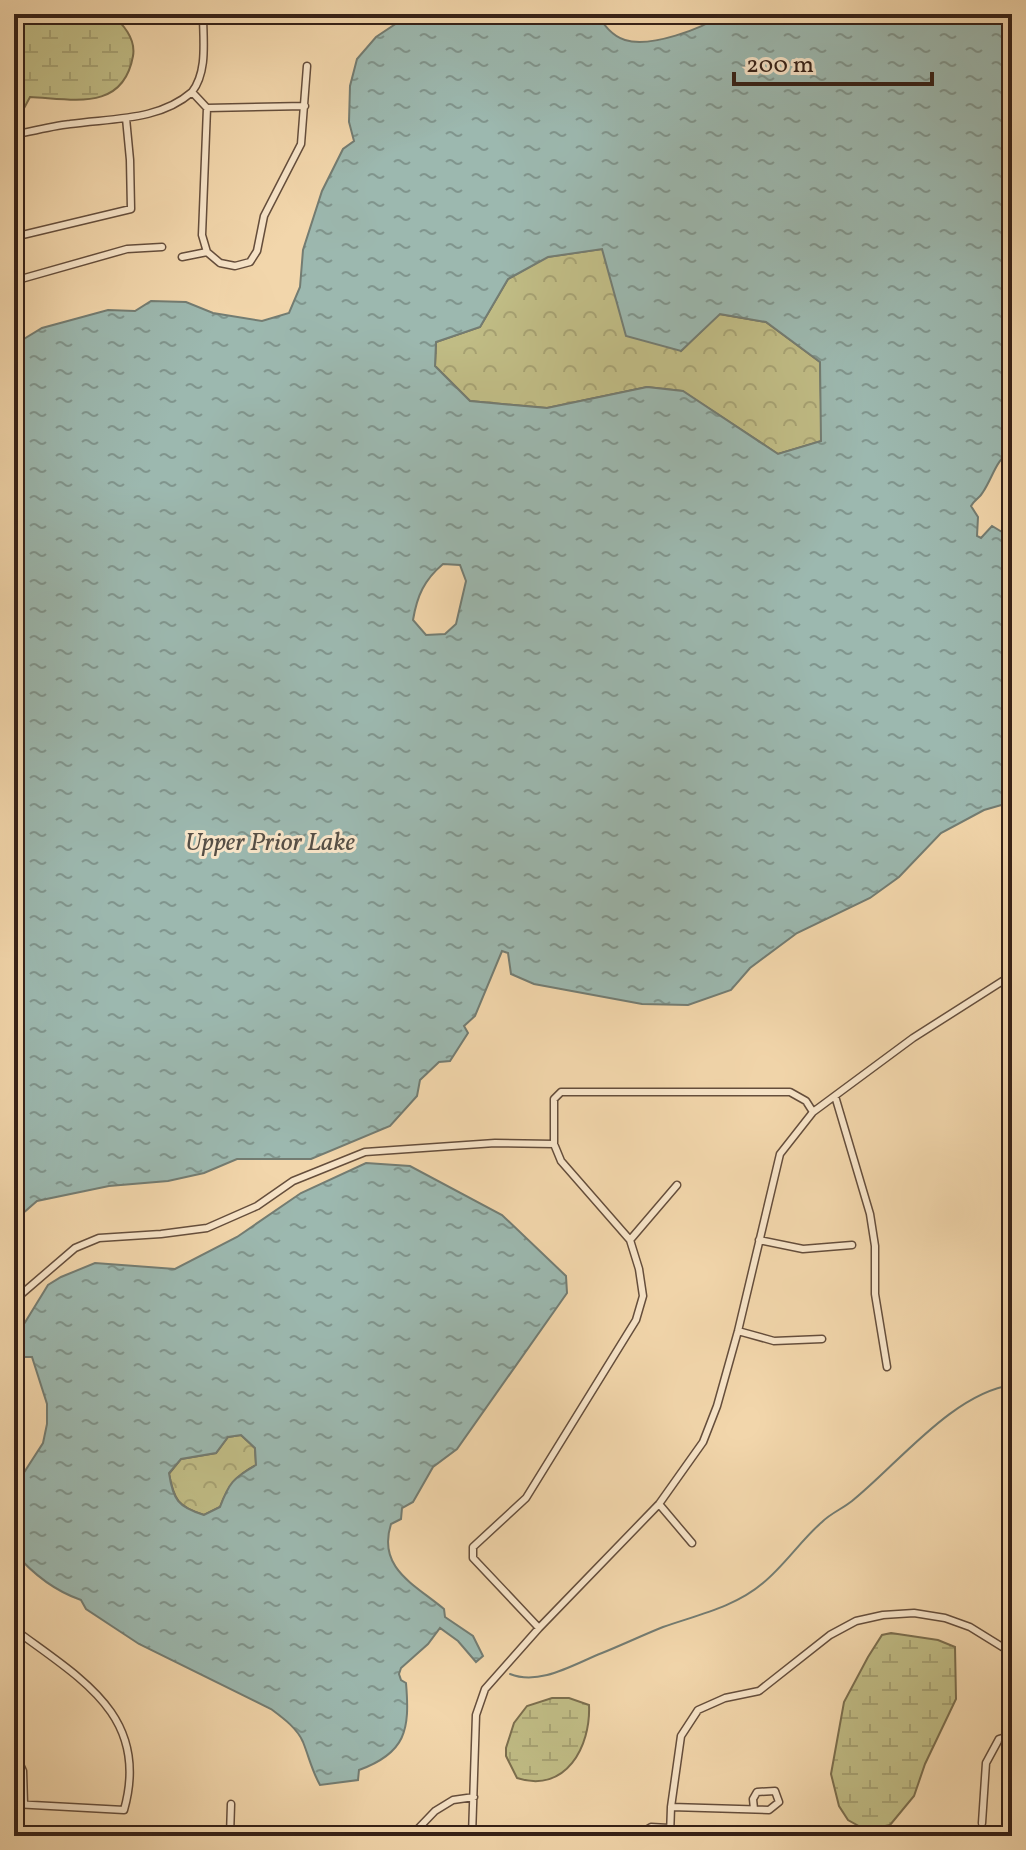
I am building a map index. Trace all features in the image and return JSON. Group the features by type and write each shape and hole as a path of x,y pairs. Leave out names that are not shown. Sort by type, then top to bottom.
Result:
{"street":[{"path":"14,135 70,124 126,118 179,103 200,81 203,14"},
{"path":"192,92 207,108 202,235 207,252 220,263 235,266 250,262 257,251 264,216 301,144 307,66"},
{"path":"207,108 305,106"},
{"path":"14,237 131,209 126,118"},
{"path":"14,281 127,249 162,247"},
{"path":"182,257 207,252"},
{"path":"474,1835 478,1705 491,1679 659,1504 703,1442 717,1406 738,1331 780,1154 813,1112 913,1038 1012,975"},
{"path":"539,1628 473,1558 473,1547 526,1498 636,1320 643,1296 630,1240 561,1161 554,1144 554,1099 561,1092 790,1092 806,1101 813,1112"},
{"path":"835,1096 870,1214 875,1246 875,1294 887,1367"},
{"path":"18,1297 75,1248 99,1238 207,1228 257,1206 293,1181 365,1152 495,1143 554,1144"},
{"path":"630,1240 677,1185"},
{"path":"759,1240 803,1249 852,1245"},
{"path":"738,1331 774,1341 822,1339"},
{"path":"659,1504 692,1543"},
{"path":"636,1836 651,1827 670,1832 681,1736 698,1710 725,1698 759,1691 830,1635 856,1621 914,1613 945,1618 970,1627 1012,1653"},
{"path":"14,1629 89,1685 106,1702 125,1733 131,1762 130,1789 124,1810 14,1804"},
{"path":"982,1823 986,1763 999,1739 1012,1735"},
{"path":"14,1751 23,1771 24,1804"},
{"path":"671,1807 769,1810 779,1802 775,1791 757,1792 753,1799 754,1809"},
{"path":"411,1836 435,1811 453,1800 474,1797"},
{"path":"230,1836 231,1804"}],"green space":[{"path":"14,14 110,14 124,27 132,44 133,56 127,74 119,86 94,98 30,97 21,114 14,116"},
{"path":"602,249 681,351 719,314 766,322 820,362 822,441 778,454 682,391 647,387 547,408 470,401 435,366 436,342 480,327 508,279 547,257"},
{"path":"241,1435 255,1448 256,1465 234,1482 220,1507 204,1515 188,1509 175,1496 169,1474 181,1459 216,1453 228,1437"},
{"path":"891,1633 938,1640 955,1647 956,1699 925,1764 914,1796 890,1825 866,1830 848,1820 839,1806 831,1774 844,1702 882,1635"},
{"path":"552,1698 569,1698 589,1705 580,1750 562,1773 549,1779 534,1781 517,1778 506,1756 514,1723 527,1706"}],"water":[{"name":"Upper Prior Lake","path":"449,14 597,14 616,36 636,42 676,36 723,14 1012,14 1012,450 998,463 982,494 971,506 978,517 977,536 981,538 992,526 1012,538 1012,802 984,810 941,833 899,877 870,898 797,933 750,968 731,990 688,1005 642,1004 534,984 511,974 508,953 502,951 475,1016 464,1026 468,1033 450,1061 439,1062 420,1080 417,1096 390,1126 311,1159 237,1159 204,1173 168,1181 109,1186 37,1201 14,1221 14,345 42,328 108,310 135,311 151,301 186,302 213,313 262,321 289,313 300,287 303,250 322,191 343,149 354,141 349,122 350,86 357,59 376,37 397,23 422,22","holes":["602,249 626,336 681,351 720,314 766,322 820,362 821,441 778,454 683,391 647,387 547,408 470,401 435,366 436,342 480,327 508,279 548,257","443,564 460,565 466,581 456,624 445,634 426,635 413,620 415,611 426,582"]},
{"path":"366,1163 410,1166 502,1215 566,1276 567,1293 457,1449 433,1467 413,1502 402,1508 401,1519 391,1524 388,1539 394,1564 410,1583 444,1609 445,1617 473,1636 483,1656 476,1662 458,1641 440,1628 428,1644 401,1668 401,1680 406,1683 407,1714 402,1738 396,1747 387,1756 359,1770 358,1780 320,1785 300,1737 276,1712 139,1644 86,1609 81,1600 44,1580 14,1552 14,1488 43,1443 47,1404 32,1357 14,1357 14,1329 24,1324 48,1285 95,1263 175,1269 237,1237 301,1193","holes":["241,1435 255,1448 256,1465 233,1482 220,1507 204,1515 178,1501 169,1473 181,1459 216,1453 228,1437"]}],"waterway":[{"path":"510,1674 545,1676 740,1598 763,1583 825,1519 852,1501 947,1416 968,1401 1012,1385"}]}
